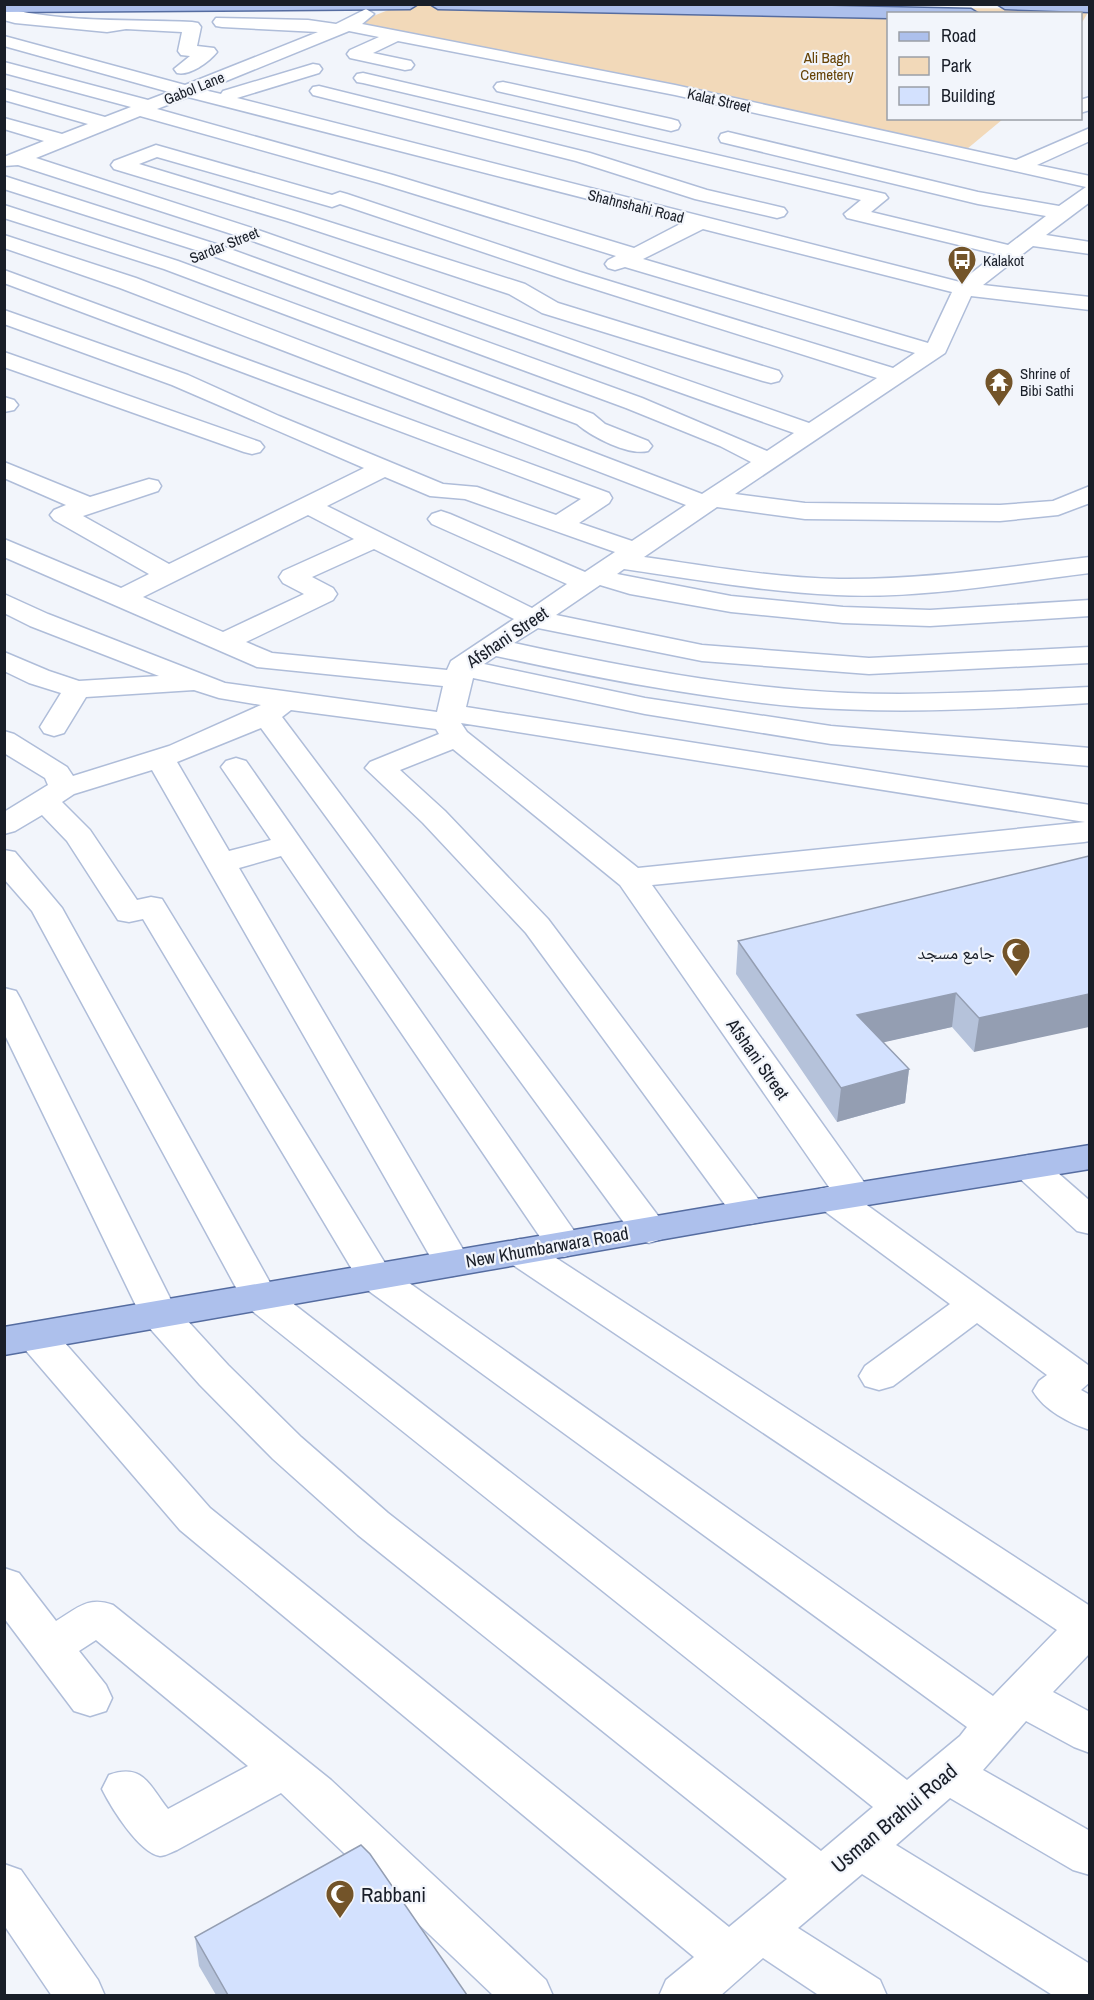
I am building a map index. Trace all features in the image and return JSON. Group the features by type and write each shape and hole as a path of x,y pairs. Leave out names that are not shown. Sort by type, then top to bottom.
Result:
{"main road":[{"path":"4,7 410,4"},
{"path":"438,4 665,6 894,12"},
{"path":"1005,4 1087,12"},
{"name":"New Khumbarwara Road","path":"20,1338 842,1196 1089,1157"}],"street":[{"name":"Gabol Lane","path":"13,157 63,141 343,28 380,5"},
{"path":"4,13 15,18 190,35 187,51 208,52"},
{"name":"Kalat Street","path":"222,22 308,25 398,35 717,100 1089,182"},
{"path":"219,78 183,69 215,47 220,35 300,45"},
{"path":"398,35 356,54 414,67 451,46"},
{"name":"Shahnshahi Road","path":"4,41 186,91 964,289 1089,304"},
{"path":"4,67 386,179 629,258 933,351"},
{"path":"219,99 246,87 285,79 313,69"},
{"path":"363,78 878,198 854,214 1021,245 1089,249"},
{"path":"488,84 671,125"},
{"path":"319,92 583,158 702,195 777,212"},
{"path":"4,94 106,123"},
{"path":"640,143 717,100"},
{"path":"712,159 743,141 804,119"},
{"path":"4,123 63,141"},
{"path":"1018,166 1089,134"},
{"path":"961,154 981,136"},
{"path":"743,141 945,190 1062,213"},
{"path":"812,141 1022,189"},
{"path":"82,180 156,151 336,200 896,376"},
{"path":"609,199 674,151"},
{"name":"Sardar Street","path":"4,333 16,320 80,303 443,156"},
{"path":"13,157 251,234 813,432"},
{"path":"744,233 777,212 813,183 833,163"},
{"path":"121,165 294,217 517,289 550,308 771,376 727,402"},
{"path":"945,190 967,177"},
{"path":"4,182 212,249 634,403 728,441 769,461"},
{"name":"Afshani Street","path":"1089,192 964,289 937,348 534,618 493,646 460,673 451,724 631,878 842,1196 976,1304 1074,1375 1053,1391 1089,1415"},
{"path":"4,211 171,265 585,419 597,429 640,447"},
{"path":"297,348 340,328 573,276 629,258 700,222"},
{"path":"4,241 128,283 709,501 805,511 1000,513 1058,508 1089,493"},
{"path":"4,276 600,498 558,524"},
{"path":"16,320 180,380 382,469 439,491 468,492 558,524 628,556 740,578 837,587 924,585 1089,565"},
{"path":"568,347 608,325"},
{"path":"4,359 252,447"},
{"path":"4,469 88,506"},
{"path":"121,598 382,469"},
{"path":"149,486 63,515 168,574"},
{"path":"308,506 534,618 702,653 857,665 967,663 1089,656"},
{"path":"441,519 592,579 731,604 843,615 930,618 1089,608"},
{"path":"224,642 324,594 292,577 375,539"},
{"path":"4,547 267,661 460,673 645,706 831,735 1089,757"},
{"path":"4,602 39,620 199,683 276,708 451,724 1089,814"},
{"path":"493,646 660,681 848,701 995,701 1089,695"},
{"path":"4,660 39,677 77,689 199,683"},
{"path":"54,727 77,689"},
{"path":"4,825 54,794 160,758 276,708"},
{"path":"276,708 649,1230"},
{"path":"451,724 380,768 434,817 537,926 750,1212"},
{"path":"4,740 57,773 54,794 129,913 151,906 375,1277 1010,1710 1089,1734"},
{"path":"160,758 452,1263"},
{"path":"236,767 564,1244"},
{"path":"631,878 1084,833 1089,830"},
{"path":"221,863 289,844"},
{"path":"4,859 46,909 259,1297 907,1807"},
{"path":"4,998 159,1314 214,1375 287,1448 373,1524 822,1879"},
{"path":"1029,1167 1089,1222"},
{"path":"520,1252 1088,1625"},
{"path":"879,1376 976,1304"},
{"path":"20,1338 132,1449 195,1519 745,1943 863,1995"},
{"path":"4,1586 90,1698"},
{"path":"51,1646 98,1617 315,1794 529,1995"},
{"name":"Usman Brahui Road","path":"683,1995 976,1749 1088,1625"},
{"path":"125,1789 161,1836 284,1769"},
{"path":"947,1773 1089,1855"},
{"path":"859,1847 1089,1991"},
{"path":"4,1885 81,1995"}],"green space":[{"name":"Ali Bagh Cemetery","path":"401,5 1090,9 1082,22 1082,12 887,12 887,120 1002,120 961,154 348,26"}],"building":[{"path":"1089,856 1089,994 979,1018 956,993 857,1015 909,1069 841,1088 738,941"},
{"name":"Rabbani","path":"361,1845 370,1854 467,1995 228,1995 195,1937"}],"place":[{"name":"Kalakot","path":"962,286"},
{"name":"Shrine of Bibi Sathi","path":"999,408"},
{"name":"جامع مسجد","path":"1016,978"},
{"name":"Rabbani","path":"340,1920"}]}
